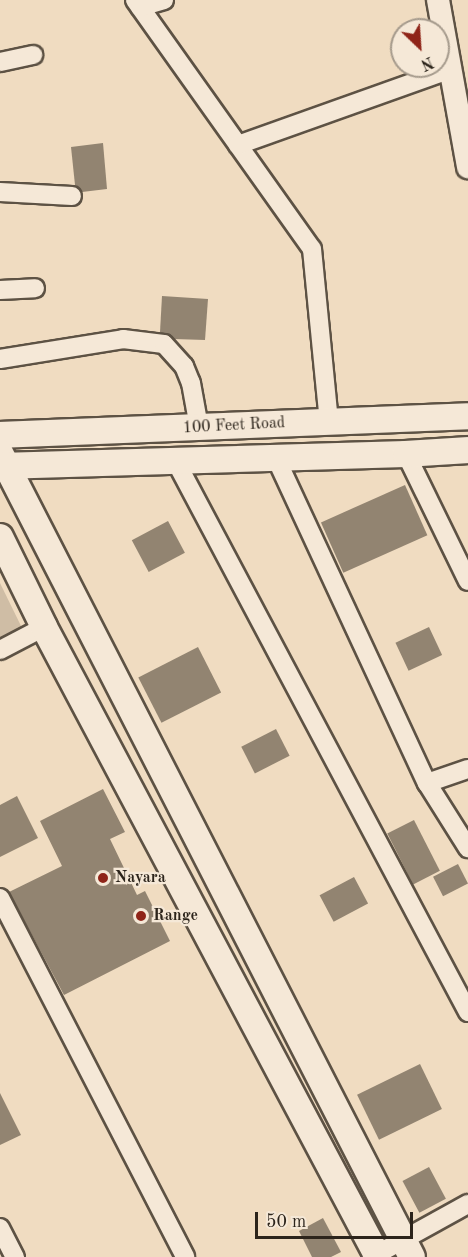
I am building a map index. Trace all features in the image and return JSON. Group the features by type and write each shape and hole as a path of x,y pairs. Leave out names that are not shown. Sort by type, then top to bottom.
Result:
{"main road":[{"name":"100 Feet Road","path":"0,435 468,416"},
{"name":"100 Feet Road","path":"2,462 175,460 406,454 468,450"},
{"path":"2,462 408,1249"},
{"path":"0,537 44,627 376,1256"},
{"path":"173,870 205,853"}],"street":[{"path":"164,0 137,4 312,249 329,422"},
{"path":"438,0 441,18"},
{"path":"0,62 33,55"},
{"path":"450,75 468,167"},
{"path":"238,145 426,78"},
{"path":"0,192 72,196"},
{"path":"0,290 35,288"},
{"path":"0,359 123,339 164,344 184,366 191,383 199,428"},
{"path":"406,454 468,581"},
{"path":"275,456 427,783 468,848"},
{"path":"175,460 468,1012"},
{"path":"0,650 44,627"},
{"path":"427,783 468,769"},
{"path":"0,898 185,1257"},
{"path":"376,1256 408,1249 468,1204"},
{"path":"0,1228 15,1257"}],"shaded area":[{"path":"0,583 22,628 0,639"}],"building":[{"path":"103,143 107,189 82,192 75,185 71,147"},
{"path":"162,296 208,299 205,340 174,339 160,332"},
{"path":"405,485 427,535 343,573 321,522"},
{"path":"168,521 185,553 149,572 132,540"},
{"path":"429,627 442,655 409,671 395,643"},
{"path":"198,647 221,692 161,723 138,677"},
{"path":"276,729 290,756 255,773 241,747"},
{"path":"103,789 125,832 110,839 137,895 145,891 170,941 64,995 9,892 62,866 40,821"},
{"path":"17,796 38,838 0,857 0,805"},
{"path":"414,820 440,871 413,884 387,834"},
{"path":"458,864 468,884 443,896 433,877"},
{"path":"354,877 368,903 334,922 320,895"},
{"path":"420,1064 442,1109 379,1140 357,1095"},
{"path":"0,1093 21,1135 0,1145"},
{"path":"429,1167 446,1199 419,1213 403,1181"},
{"path":"323,1218 341,1252 331,1257 312,1257 299,1231"}],"place":[{"name":"Nayara","path":"103,878"},
{"name":"Range","path":"141,916"}]}
